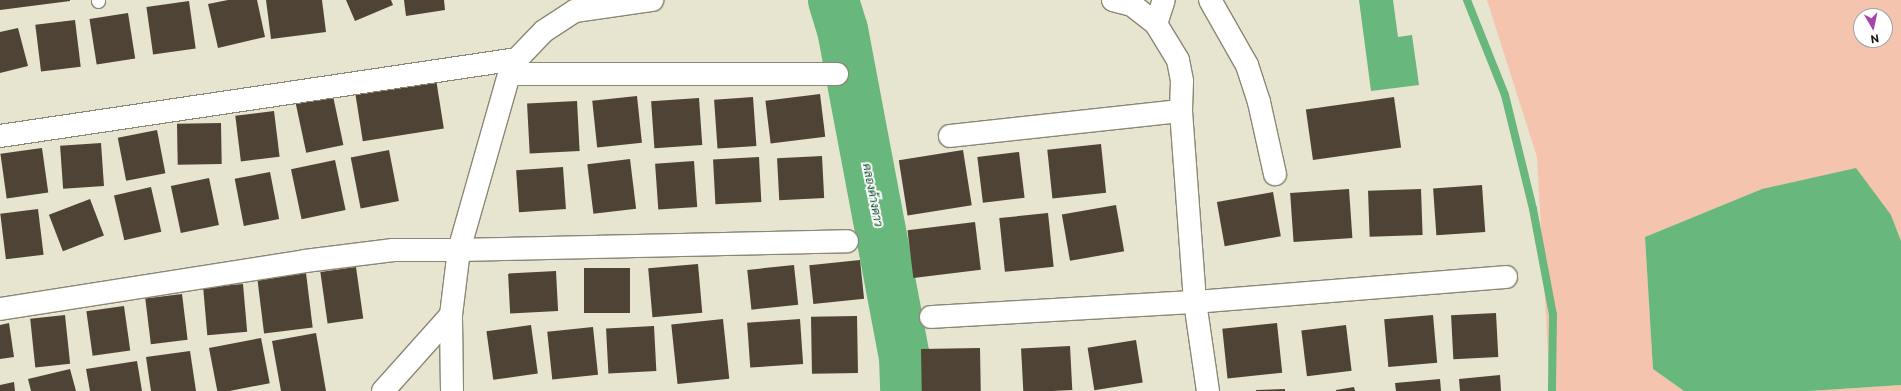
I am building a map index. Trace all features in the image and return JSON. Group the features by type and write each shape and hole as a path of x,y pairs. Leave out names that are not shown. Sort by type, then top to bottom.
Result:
{"street":[{"path":"452,391 451,315 459,250 513,66 544,31 575,11 652,0"},
{"path":"1156,24 1164,0"},
{"path":"1210,0 1247,65 1259,102 1275,174"},
{"path":"1126,2 1156,24 1178,60 1182,81 1181,111 1195,302 1208,391"},
{"path":"0,136 513,66 837,74"},
{"path":"950,136 1181,111"},
{"path":"0,309 305,261 392,250 459,250 847,241"},
{"path":"931,317 1195,302 1506,277"},
{"path":"383,391 451,315"}],"shaded area":[{"path":"1359,0 1393,0 1398,37 1412,35 1419,85 1371,91"},
{"path":"1487,0 1901,0 1901,241 1891,215 1762,189 1645,237 1653,369 1684,391 1550,391 1537,157"},
{"path":"1856,168 1891,215 1901,241 1901,385 1809,391 1684,391 1653,369 1645,237 1762,189"},
{"path":"1901,385 1901,391 1809,391"}],"building":[{"path":"0,0 70,0 70,1 0,10"},
{"path":"228,0 257,0 265,37 218,48 208,4"},
{"path":"266,0 322,0 326,32 271,39"},
{"path":"346,0 391,0 393,5 355,21"},
{"path":"404,0 444,0 445,10 406,16"},
{"path":"189,1 196,49 153,55 146,7"},
{"path":"128,13 135,58 97,65 89,19"},
{"path":"75,20 81,67 41,72 35,25"},
{"path":"18,28 28,66 0,73 0,32"},
{"path":"436,79 444,128 363,141 355,92"},
{"path":"820,94 825,137 771,143 765,101"},
{"path":"333,96 343,145 306,153 296,104"},
{"path":"637,96 642,143 597,147 592,101"},
{"path":"753,97 756,146 718,149 714,100"},
{"path":"1394,97 1401,148 1313,160 1306,109"},
{"path":"699,98 702,145 654,148 651,101"},
{"path":"577,101 580,151 530,154 527,104"},
{"path":"274,111 280,157 241,161 235,116"},
{"path":"221,123 222,164 178,165 177,124"},
{"path":"157,130 165,173 126,181 118,138"},
{"path":"101,143 104,186 63,189 60,146"},
{"path":"1101,144 1106,193 1052,198 1047,150"},
{"path":"42,148 48,193 7,198 0,154"},
{"path":"389,150 399,201 361,208 351,157"},
{"path":"963,150 972,205 908,215 899,160"},
{"path":"1019,152 1025,198 983,203 977,157"},
{"path":"822,156 824,198 779,200 777,158"},
{"path":"759,157 761,202 715,204 713,159"},
{"path":"630,159 636,209 593,214 587,164"},
{"path":"335,160 346,210 302,219 291,169"},
{"path":"694,161 697,207 658,210 655,164"},
{"path":"563,167 566,209 519,212 516,170"},
{"path":"270,172 279,219 244,226 235,179"},
{"path":"209,178 219,225 181,233 171,186"},
{"path":"1482,185 1485,232 1436,235 1433,188"},
{"path":"151,187 161,232 124,240 114,196"},
{"path":"1349,189 1352,238 1294,242 1290,193"},
{"path":"1421,189 1423,235 1370,237 1368,191"},
{"path":"1273,192 1281,236 1225,246 1217,202"},
{"path":"90,199 104,235 63,251 49,215"},
{"path":"1116,205 1124,251 1070,261 1062,215"},
{"path":"38,209 44,255 6,259 0,214"},
{"path":"1048,213 1054,267 1005,272 999,218"},
{"path":"975,222 981,270 913,278 908,230"},
{"path":"860,260 864,299 813,304 809,265"},
{"path":"698,264 702,313 652,317 648,268"},
{"path":"794,265 798,305 751,310 747,270"},
{"path":"356,267 363,318 328,324 320,272"},
{"path":"584,268 630,268 630,313 584,313"},
{"path":"556,271 558,311 510,313 508,274"},
{"path":"306,273 313,328 264,334 257,279"},
{"path":"243,284 247,332 207,335 203,287"},
{"path":"182,294 188,340 151,344 145,299"},
{"path":"124,306 130,351 93,356 86,311"},
{"path":"1496,313 1498,357 1453,359 1451,315"},
{"path":"65,315 70,364 35,367 30,319"},
{"path":"1433,315 1437,363 1388,367 1384,319"},
{"path":"857,316 858,373 812,374 811,317"},
{"path":"723,319 729,379 678,384 671,324"},
{"path":"800,319 803,364 750,368 747,323"},
{"path":"9,323 14,357 0,359 0,325"},
{"path":"1277,323 1282,373 1228,378 1222,329"},
{"path":"531,325 538,374 493,380 486,331"},
{"path":"1346,325 1352,371 1307,376 1301,330"},
{"path":"654,326 656,371 608,373 606,329"},
{"path":"593,327 598,375 552,380 547,332"},
{"path":"316,333 326,391 281,391 272,341"},
{"path":"261,338 270,383 229,391 217,391 209,348"},
{"path":"1136,340 1143,382 1094,390 1088,348"},
{"path":"1070,346 1072,390 1023,391 1021,349"},
{"path":"980,348 981,391 922,391 921,349"},
{"path":"190,351 196,391 151,391 146,357"},
{"path":"137,361 142,391 90,391 86,369"},
{"path":"70,369 76,391 31,391 28,379"},
{"path":"1500,375 1501,391 1460,391 1459,379"},
{"path":"1440,379 1441,391 1396,391 1395,383"},
{"path":"14,382 15,391 0,391 0,385"},
{"path":"1354,387 1355,391 1336,391 1336,390"},
{"path":"1285,389 1285,391 1256,391 1256,390"}],"waterway":[{"name":"คลองค้างคาว","path":"833,0 842,29 904,356 905,391"},
{"path":"1467,0 1505,95 1533,209 1553,315 1552,391"}]}
